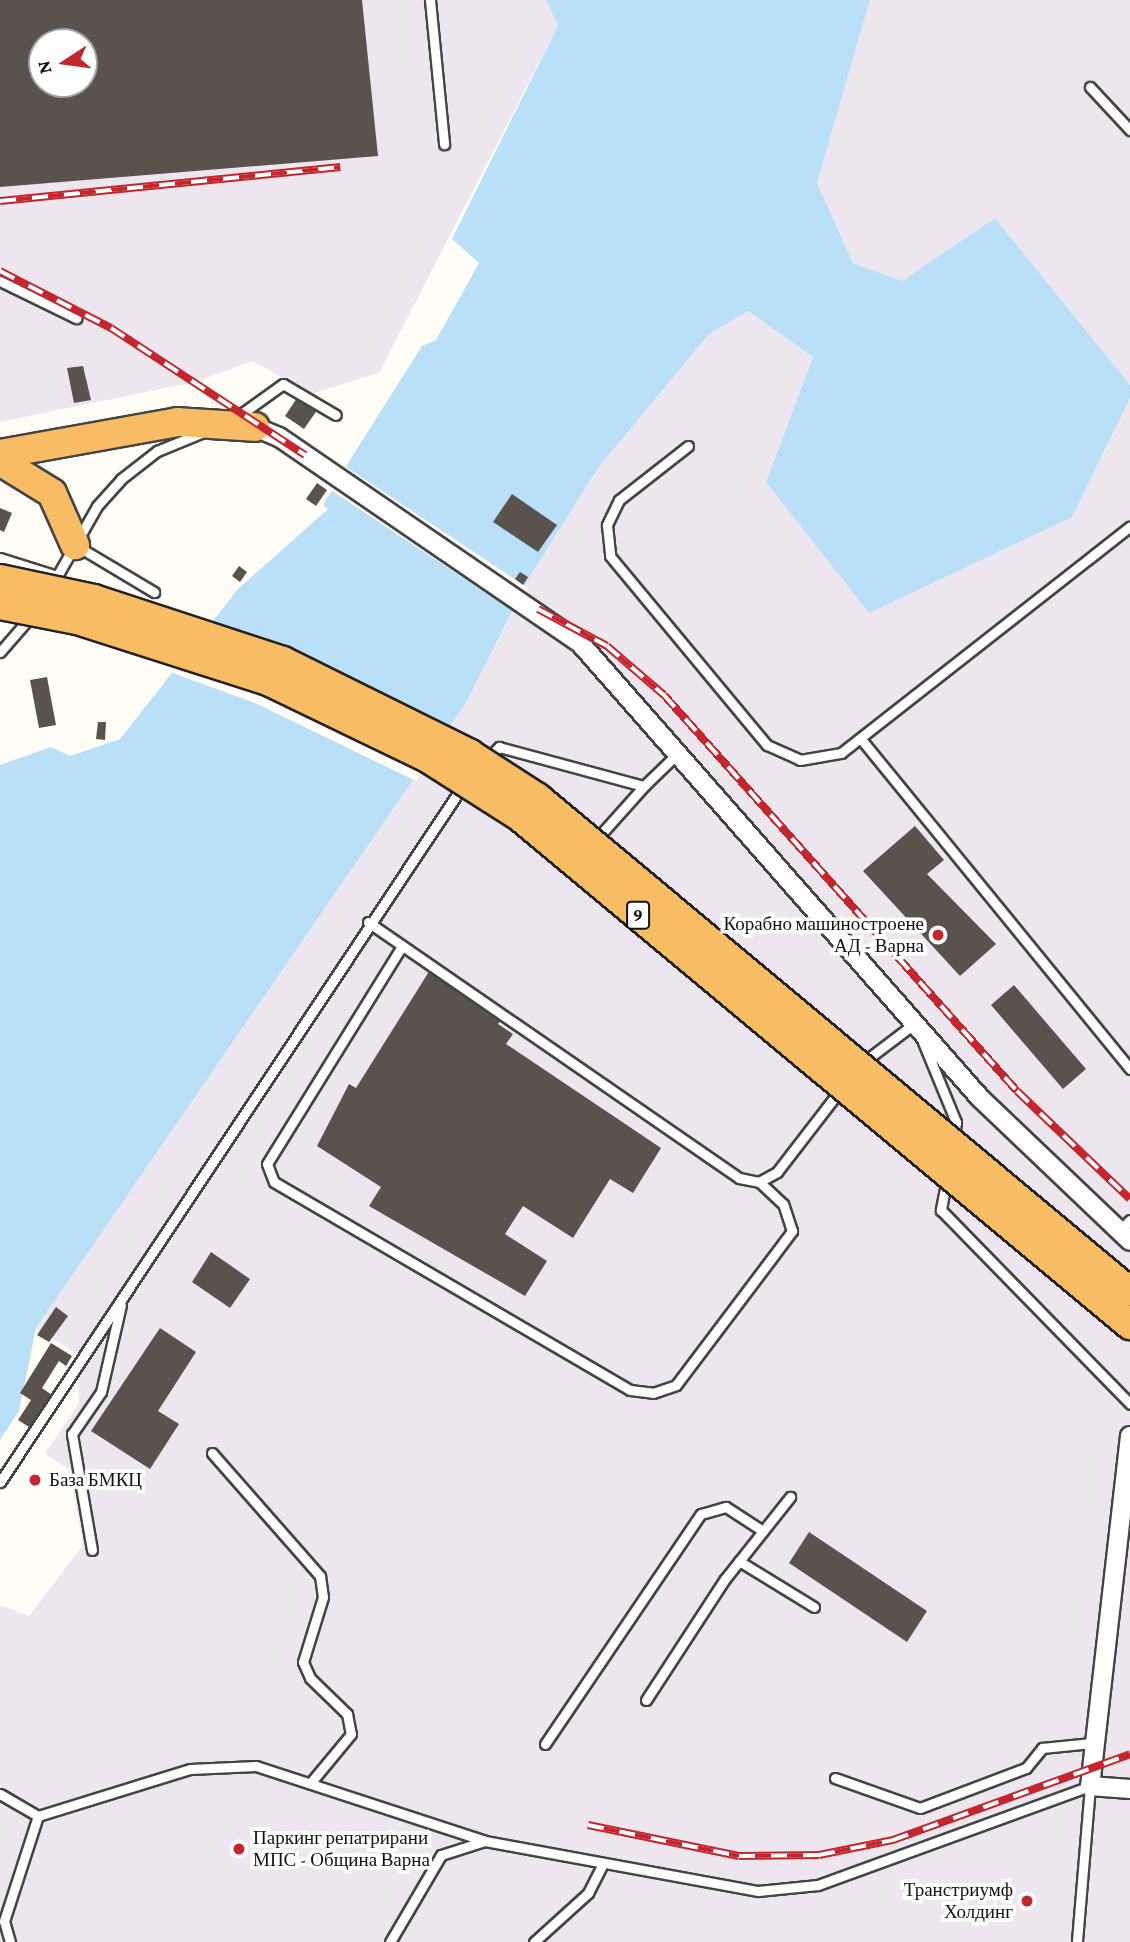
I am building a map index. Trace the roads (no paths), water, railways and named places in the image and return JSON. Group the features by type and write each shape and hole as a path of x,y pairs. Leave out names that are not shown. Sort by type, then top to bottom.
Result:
{"highway":[{"path":"0,454 178,422 255,428"},
{"path":"0,461 52,493 75,545"},
{"name":"9","path":"0,579 94,599 283,661 470,754 538,798 1130,1292"},
{"name":"9","path":"0,605 78,620 268,681 429,759 520,817 1130,1325"}],"street":[{"path":"255,428 305,455 538,609 597,660 1022,1141 1126,1231"},
{"path":"1130,1436 1091,1743 1090,1786 1130,1789"}],"lane":[{"path":"430,0 444,144"},
{"path":"1090,87 1130,131"},
{"path":"0,281 76,318"},
{"path":"0,652 16,640 108,492 151,455 205,432 255,428 244,412 283,384 337,415"},
{"path":"688,446 629,490 611,512 606,541 617,570 767,745 800,760 821,760 861,738 1130,526"},
{"path":"75,545 154,592"},
{"path":"0,558 57,576"},
{"path":"861,738 1130,1069"},
{"path":"0,1482 448,800 499,747 644,786"},
{"path":"567,873 644,786 680,752"},
{"path":"368,922 738,1178 759,1182 783,1204 792,1231 676,1385 653,1393 630,1390 274,1182 267,1164 402,946"},
{"path":"759,1182 777,1172 869,1055 915,1022 957,1122 941,1210 1130,1404"},
{"path":"92,1550 72,1434 101,1392 123,1297"},
{"path":"212,1453 320,1576 323,1597 303,1662 310,1678 347,1714 351,1734 313,1780"},
{"path":"646,1700 739,1561 790,1497"},
{"path":"545,1744 701,1514 726,1507 763,1531"},
{"path":"739,1561 814,1607"},
{"path":"835,1778 920,1808 1026,1768 1042,1748 1091,1743"},
{"path":"0,1794 38,1815 190,1769 256,1766 313,1780 485,1841 601,1867 758,1891 818,1885 1090,1786 1077,1942"},
{"path":"10,1942 2,1922 38,1815"},
{"path":"390,1942 441,1855 485,1841"},
{"path":"534,1942 588,1893 601,1867"}],"water":[{"path":"546,0 870,0 817,183 853,263 902,281 995,218 1130,385 1130,398 1072,517 869,613 766,482 813,357 748,311 709,334 598,468 529,578 464,706 36,1328 19,1411 0,1440 0,765 51,747 70,756 120,739 238,589 328,509 323,505 348,463 422,346 436,340 479,263 452,239 558,26"}],"railway":[{"path":"0,201 340,167"},
{"path":"0,271 111,328 305,455"},
{"path":"538,609 607,646 664,695 1017,1091 1130,1199"},
{"path":"588,1825 739,1856 819,1855 893,1840 1130,1754"}],"place":[{"name":"Корабно машиностроене АД - Варна","path":"938,935"},
{"name":"База БМКЦ","path":"35,1480"},
{"name":"Паркинг репатрирани МПС - Община Варна","path":"239,1849"},
{"name":"Транстриумф Холдинг","path":"1027,1901"}]}
